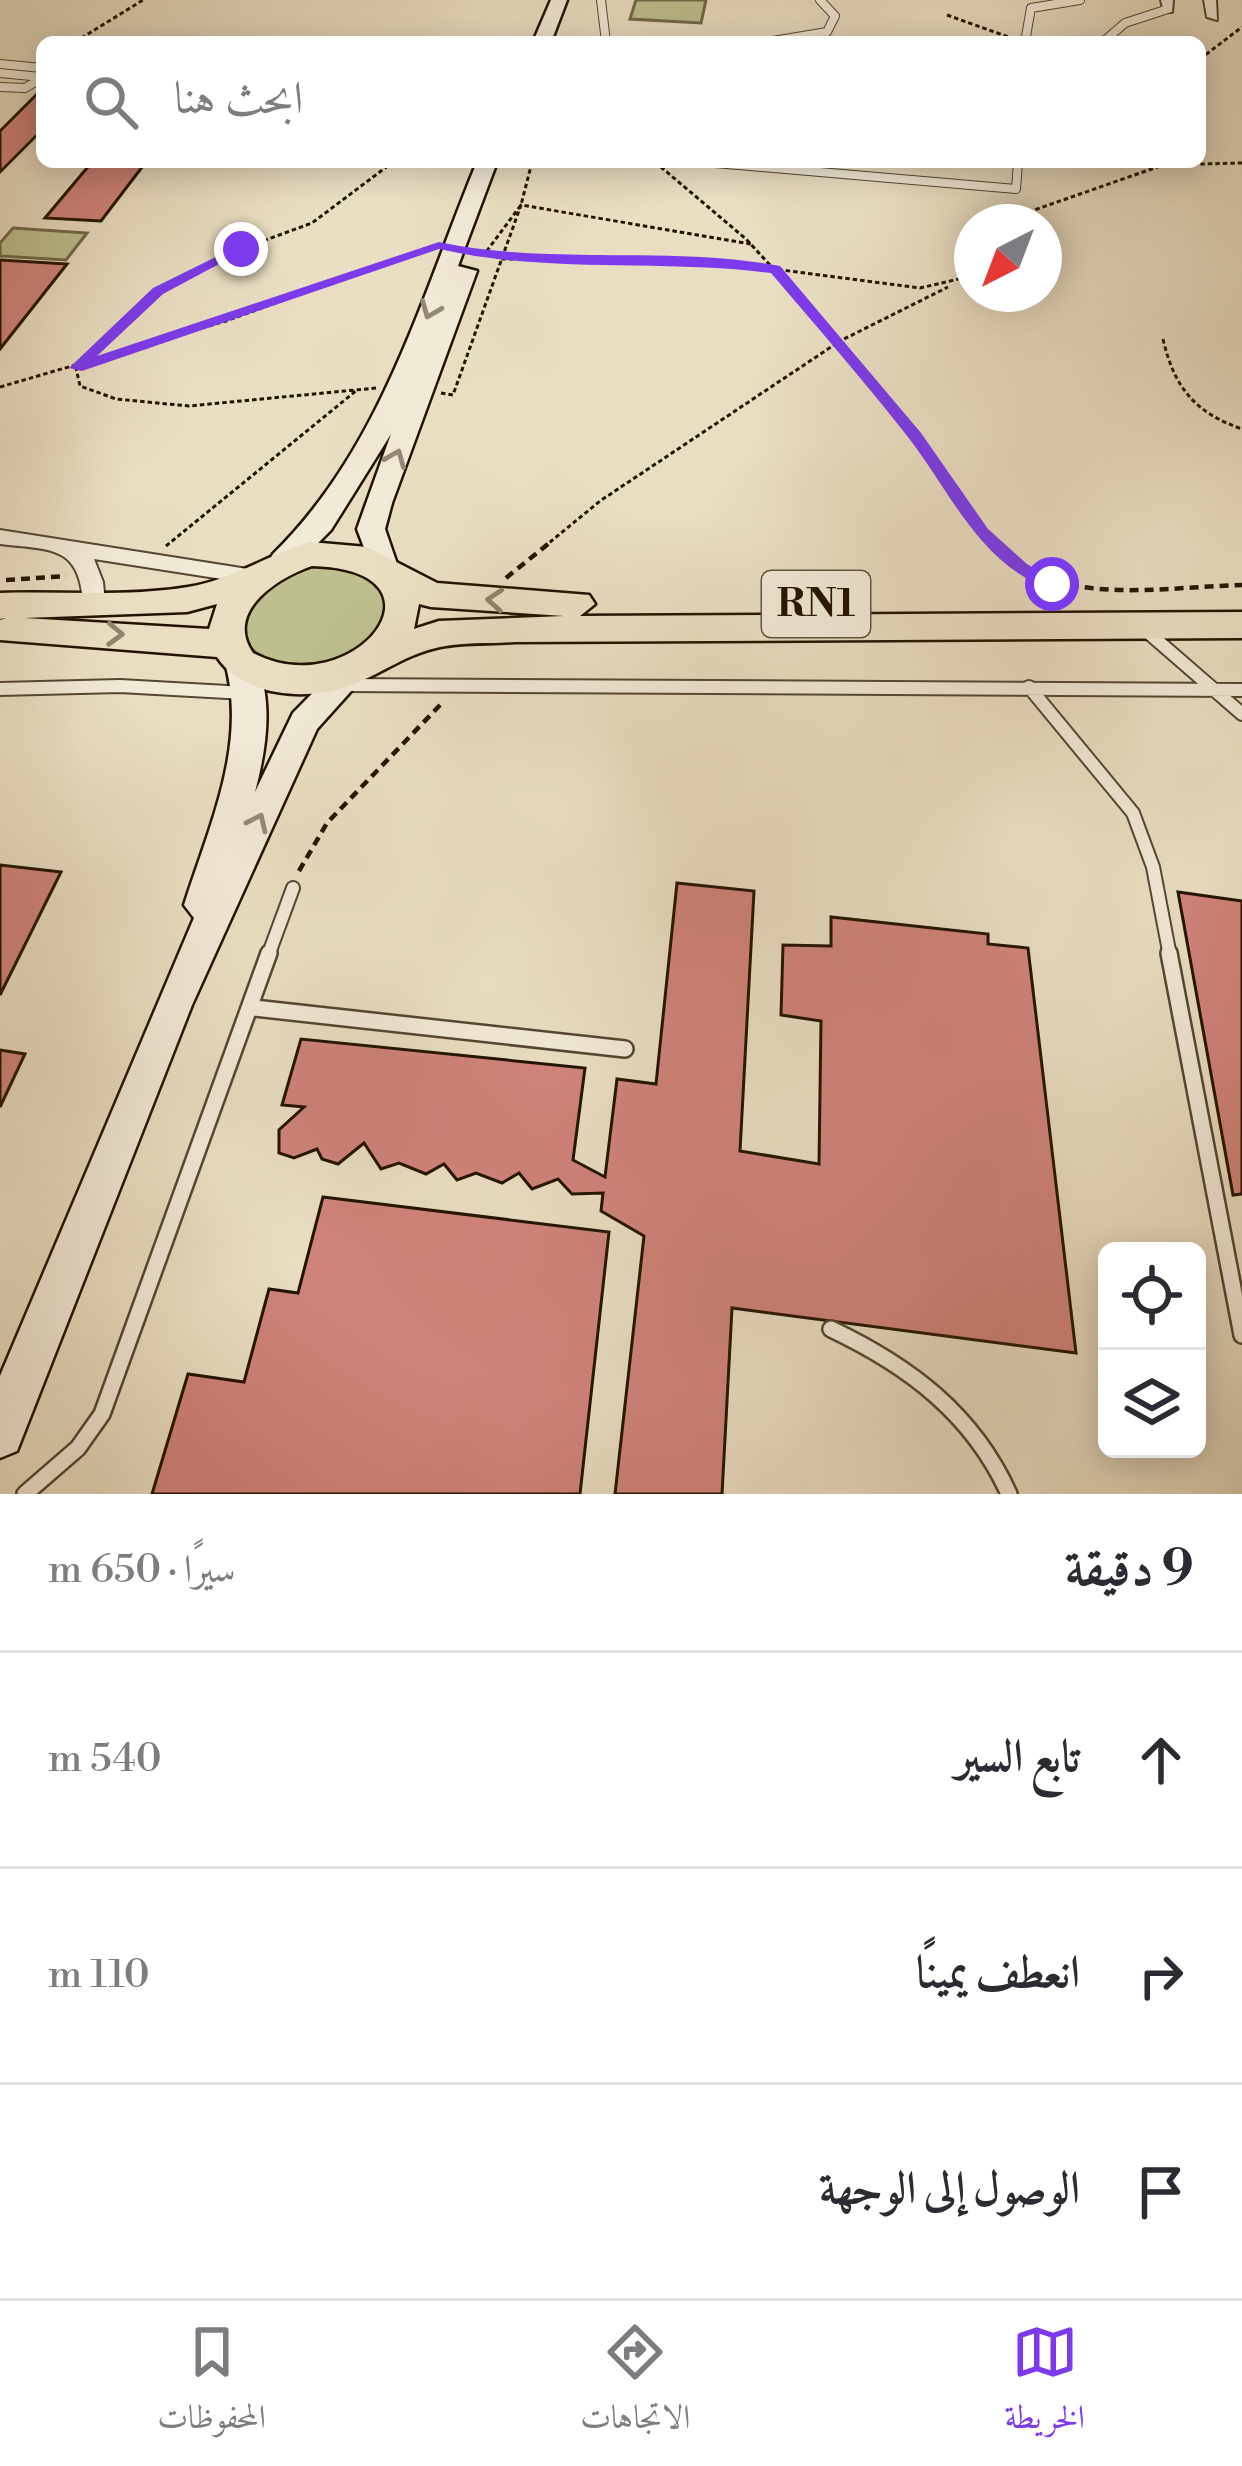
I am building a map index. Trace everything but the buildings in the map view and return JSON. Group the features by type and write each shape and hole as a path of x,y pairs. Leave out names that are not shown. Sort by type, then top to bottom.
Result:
{"highway":[{"name":"RN1","path":"0,606 95,589 187,599 337,553 389,572 431,595 556,604 1242,602"},
{"path":"358,669 406,614 404,594 389,572"},
{"path":"241,666 226,618 261,574"},
{"name":"RN1","path":"0,629 312,680 358,669 439,634 515,629 1242,625"}],"main road":[{"path":"544,36 559,0"},
{"path":"471,250 487,168"},
{"path":"389,572 371,529 410,389 501,168"},
{"path":"261,574 315,535 410,389"},
{"path":"173,1004 248,741 241,666"},
{"path":"0,1434 173,1004 304,722 358,669"}],"street":[{"path":"1210,0 1213,17"},
{"path":"0,537 261,574"},
{"path":"68,548 95,589"}],"lane":[{"path":"601,0 598,10 604,36"},
{"path":"803,36 827,32 835,16 820,0"},
{"path":"1026,36 1031,8 1079,0"},
{"path":"1110,36 1125,23 1168,4"},
{"path":"0,69 36,68"},
{"path":"0,69 36,76"},
{"path":"0,87 25,88 36,81"},
{"path":"758,168 892,183 1016,189 1018,168"},
{"path":"1142,627 1242,714"},
{"path":"0,689 120,686 241,666"},
{"path":"358,669 1242,690"},
{"path":"1029,687 1133,812 1153,867 1242,1335"},
{"path":"26,1494 78,1448 102,1414 254,1008 293,888"},
{"path":"254,1008 625,1049"},
{"path":"831,1329 877,1349 933,1393 983,1440 1009,1494"}],"path":[{"path":"85,36 142,0"},
{"path":"947,15 1001,36"},
{"path":"1206,54 1242,27"},
{"path":"1206,164 1242,163"},
{"path":"76,368 158,291 241,249 312,223 386,168"},
{"path":"76,368 80,386 106,399 166,406 360,387 453,395 530,168"},
{"path":"662,168 752,244 840,341 916,436 946,488 982,533 1021,568 1052,584 1242,585"},
{"path":"1051,204 1154,168"},
{"path":"471,250 521,205"},
{"path":"521,205 752,244"},
{"path":"0,387 226,321 439,245 501,259 697,259 920,288 953,284"},
{"path":"840,341 953,284"},
{"path":"1163,339 1176,390 1186,402 1242,429"},
{"path":"149,561 360,387"},
{"path":"0,580 95,589"}],"green space":[{"path":"636,0 706,0 701,23 630,19"},
{"path":"13,228 87,233 66,260 0,256 0,243"},
{"path":"335,560 389,588 382,638 311,671 275,665 255,652 238,622 272,575"}],"route":[{"path":"241,249 158,291 118,323 76,368 226,321 439,245 525,261 697,259 775,269 916,436 946,488 982,533 1021,568 1052,584"}]}
